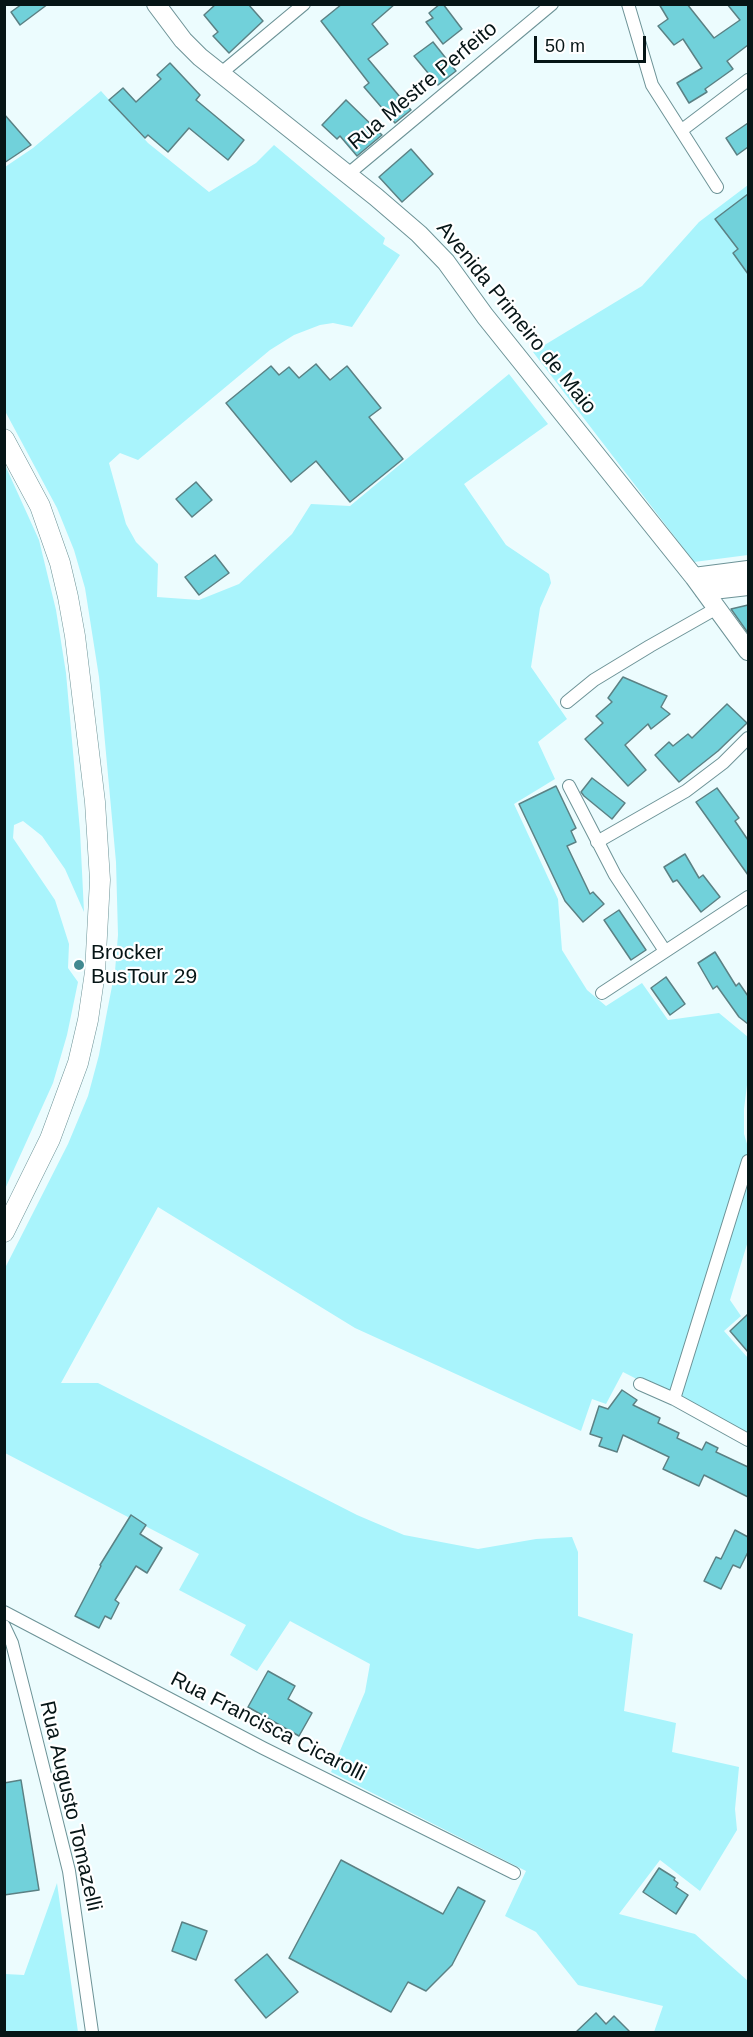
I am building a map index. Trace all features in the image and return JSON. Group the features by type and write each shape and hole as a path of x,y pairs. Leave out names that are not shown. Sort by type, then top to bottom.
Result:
{"main road":[{"name":"Avenida Primeiro de Maio","path":"156,4 183,40 220,74 420,234 446,262 485,316 699,584 748,651"},
{"path":"4,440 40,507 60,563 68,597 94,790 100,880 95,972 88,1020 78,1064 50,1139 4,1232"},
{"path":"699,584 748,576"}],"street":[{"path":"220,74 304,4"},
{"name":"Rua Mestre Perfeito","path":"347,175 552,4"},
{"path":"628,4 652,85 717,187"},
{"path":"682,130 748,80"},
{"path":"567,702 594,680 717,608"},
{"path":"597,842 686,791 723,763 748,738"},
{"path":"569,786 628,897 665,951"},
{"path":"602,993 748,897"},
{"path":"674,1399 748,1161"},
{"path":"640,1384 674,1399 748,1440"},
{"name":"Rua Francisca Cicarolli","path":"4,1612 263,1748 514,1873"},
{"name":"Rua Augusto Tomazelli","path":"4,1626 21,1676 69,1871 92,2032"}],"shaded area":[{"path":"101,91 148,143 209,192 256,163 274,145 385,238 383,244 400,255 352,327 333,323 320,325 294,335 270,350 138,460 120,453 109,463 126,524 136,542 158,564 157,597 199,600 239,584 292,534 311,504 350,506 509,374 548,424 464,484 506,545 549,574 551,583 540,608 531,667 567,719 538,742 555,779 514,804 558,899 562,950 587,990 606,1006 642,983 668,1020 719,1013 748,1037 744,1134 748,1147 748,1241 730,1300 741,1316 724,1331 748,1358 748,1436 623,1372 606,1404 592,1399 581,1431 355,1328 158,1207 61,1383 98,1383 357,1515 404,1535 478,1549 536,1539 572,1537 578,1552 578,1616 633,1634 624,1711 676,1723 672,1752 739,1767 735,1809 737,1830 700,1891 660,1860 619,1914 695,1934 748,1981 748,2032 654,2032 663,2006 578,1985 536,1932 505,1916 526,1871 331,1772 365,1692 370,1664 290,1621 257,1671 230,1655 246,1625 179,1590 199,1554 5,1453 4,1270 68,1144 88,1096 99,1055 115,971 118,935 116,862 99,677 85,588 74,550 57,508 5,411 5,167 33,148"},
{"path":"748,185 748,555 694,562 533,352 642,286 699,222"},
{"path":"5,465 39,540 56,610 66,673 80,831 84,912 65,869 42,836 23,821 14,825 13,838 55,900 69,944 68,968 78,982 67,1035 53,1083 5,1189"},
{"path":"57,1883 78,2032 5,2032 5,1974 24,1975"}],"building":[{"path":"22,4 48,4 20,25 11,12"},
{"path":"216,4 248,4 263,21 229,53 213,36 218,32 204,15"},
{"path":"342,4 395,4 372,24 388,44 368,59 411,110 395,123 364,87 369,83 321,21"},
{"path":"443,4 462,29 443,44 426,22 433,18 429,13"},
{"path":"659,4 687,4 714,38 740,20 727,4 748,4 748,45 727,61 733,69 705,89 707,92 689,103 677,83 702,68 683,39 674,45 658,26 668,19"},
{"path":"433,42 456,71 438,85 414,56"},
{"path":"170,63 200,95 196,100 244,140 228,160 189,128 168,152 148,135 145,138 109,100 123,88 136,102 161,79 157,75"},
{"path":"346,100 382,135 357,156 340,136 337,139 322,125"},
{"path":"4,114 31,145 4,163"},
{"path":"748,123 748,147 737,155 726,138"},
{"path":"411,149 433,174 402,202 379,177"},
{"path":"748,194 748,274 733,253 738,249 715,219"},
{"path":"316,364 330,380 347,366 381,408 369,417 403,459 350,502 316,461 291,482 226,403 271,366 279,375 289,367 299,378"},
{"path":"196,482 212,500 192,517 176,499"},
{"path":"215,555 229,573 199,595 185,577"},
{"path":"748,605 748,633 731,609"},
{"path":"623,677 667,696 661,707 670,714 651,729 648,724 625,745 646,770 628,786 585,739 603,723 596,716 612,702 608,698"},
{"path":"727,704 747,723 718,751 679,782 655,755 669,742 673,746 688,734 692,738"},
{"path":"592,778 625,803 612,819 581,792"},
{"path":"556,786 576,828 571,831 576,842 567,846 590,894 593,892 604,904 583,922 565,901 519,804"},
{"path":"717,788 739,818 735,821 748,840 748,875 696,802"},
{"path":"685,854 699,878 703,875 720,897 701,912 677,880 673,882 664,867"},
{"path":"619,910 646,950 631,960 604,920"},
{"path":"715,952 736,986 739,983 748,996 748,1024 739,1017 717,986 713,989 698,963"},
{"path":"666,977 685,1004 670,1015 651,988"},
{"path":"748,1314 748,1352 730,1331"},
{"path":"622,1390 637,1400 633,1405 660,1418 658,1423 679,1433 677,1438 702,1450 706,1442 718,1448 716,1452 748,1467 748,1497 704,1475 699,1486 663,1469 669,1457 623,1435 617,1452 599,1446 602,1438 590,1434 599,1406 608,1409"},
{"path":"131,1515 146,1525 140,1534 162,1548 147,1573 136,1566 115,1600 119,1603 111,1619 105,1616 99,1628 75,1616 100,1565"},
{"path":"735,1530 748,1537 748,1552 740,1568 733,1565 721,1589 704,1581 716,1557 721,1559"},
{"path":"268,1671 295,1686 288,1699 312,1713 299,1736 248,1707"},
{"path":"21,1780 39,1890 4,1895 4,1783"},
{"path":"341,1860 443,1914 458,1887 485,1901 452,1965 426,1991 408,1982 391,2012 289,1958"},
{"path":"659,1868 675,1878 674,1880 678,1883 676,1887 688,1895 676,1914 643,1892"},
{"path":"182,1922 207,1931 196,1960 172,1951"},
{"path":"267,1954 298,1992 266,2018 235,1980"},
{"path":"596,2013 606,2024 614,2016 630,2032 576,2032"}],"place":[{"name":"Brocker BusTour 29","path":"79,965"}]}
